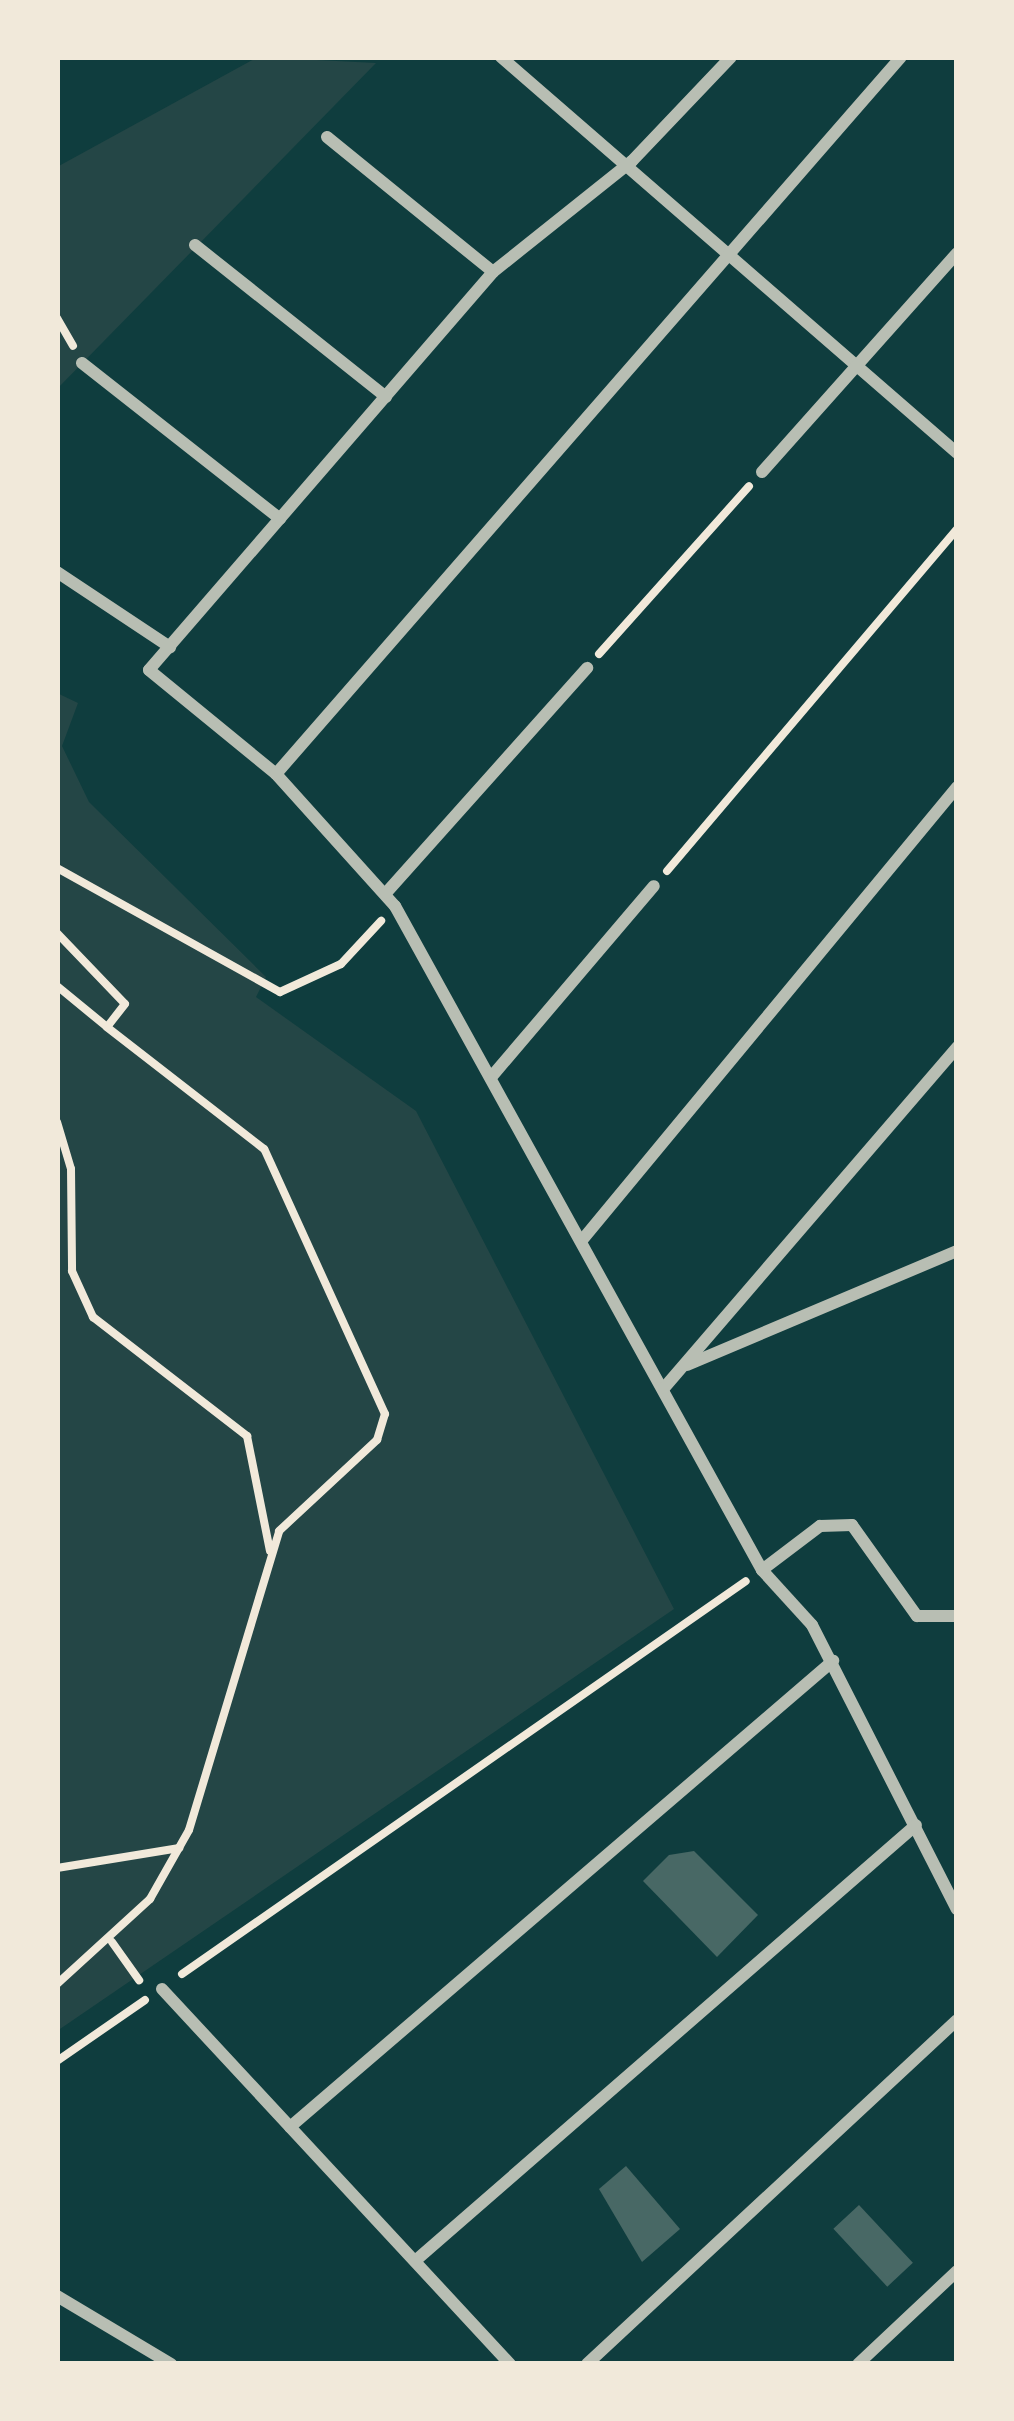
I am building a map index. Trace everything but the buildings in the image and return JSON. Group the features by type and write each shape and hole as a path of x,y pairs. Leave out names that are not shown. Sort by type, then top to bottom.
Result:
{"street":[{"path":"501,57 632,161 727,257 957,453"},
{"path":"731,57 632,161 494,272 149,670 276,774 386,893 493,1075 762,1570 832,1661 957,1909"},
{"path":"276,774 901,57"},
{"path":"327,136 494,272"},
{"path":"195,245 386,397"},
{"path":"762,472 957,253"},
{"path":"82,363 280,519"},
{"path":"57,572 170,646"},
{"path":"386,893 587,668"},
{"path":"583,1239 957,787"},
{"path":"493,1075 654,886"},
{"path":"664,1388 957,1046"},
{"path":"681,1368 957,1251"},
{"path":"762,1570 820,1526 852,1525 917,1616 957,1616"},
{"path":"290,2127 832,1661"},
{"path":"415,2261 916,1825"},
{"path":"156,1992 290,2127 510,2364"},
{"path":"587,2364 957,2020"},
{"path":"858,2364 957,2272"},
{"path":"57,2296 171,2364"}],"path":[{"path":"587,668 762,472"},
{"path":"654,886 957,529"},
{"path":"57,868 280,992 341,964 394,906"},
{"path":"57,933 125,1004 107,1027"},
{"path":"57,986 264,1148 335,1322 377,1383 377,1439 279,1531 179,1848 112,1942 57,1984"},
{"path":"57,1122 71,1169 72,1270 93,1317 247,1436 270,1558"},
{"path":"57,2061 762,1570"},
{"path":"57,1868 179,1848"},
{"path":"112,1942 156,1992"}],"shaded area":[{"path":"258,57 376,63 57,389 57,167"},
{"path":"57,693 78,703 62,746 89,802 266,977 256,997 416,1111 674,1609 57,2031"}]}
